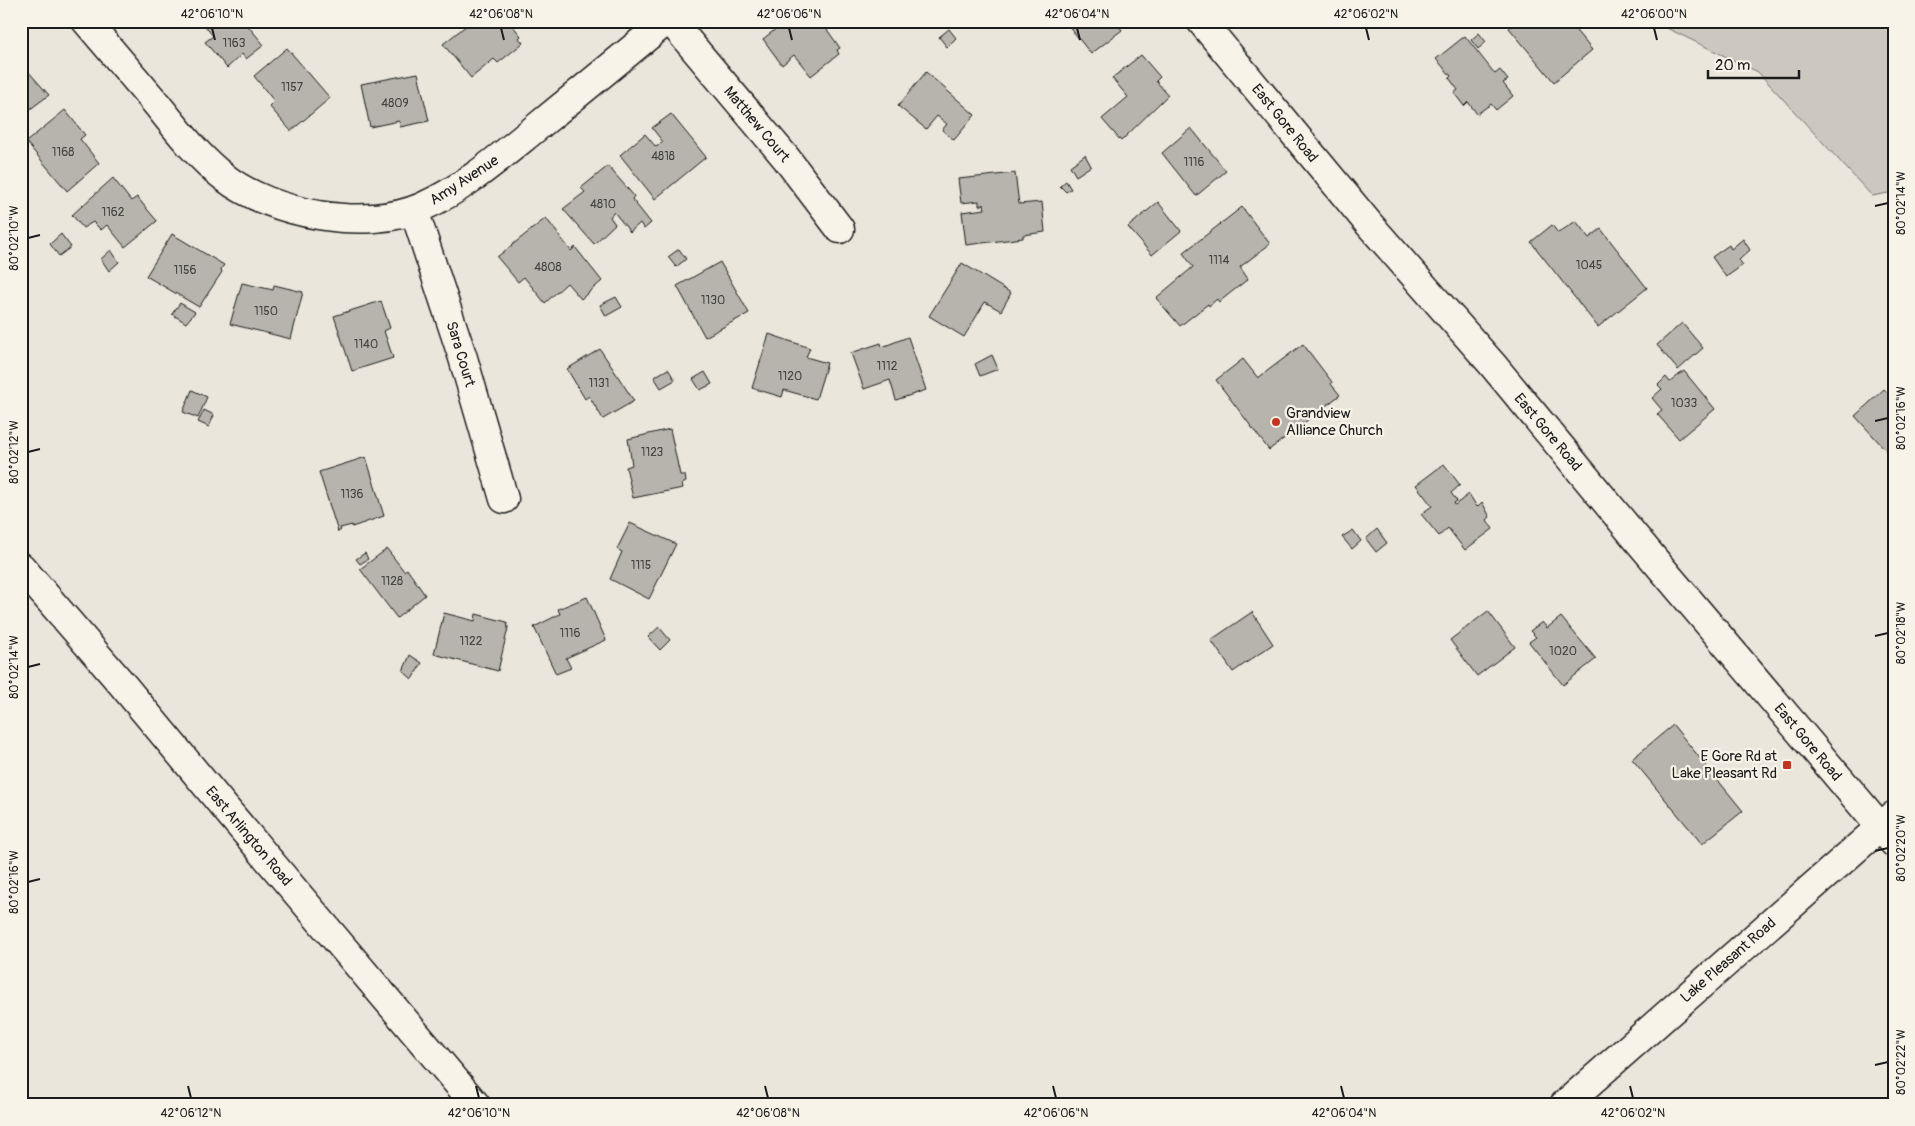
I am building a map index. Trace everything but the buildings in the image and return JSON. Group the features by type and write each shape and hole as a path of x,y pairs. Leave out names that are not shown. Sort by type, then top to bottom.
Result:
{"street":[{"name":"Amy Avenue","path":"86,21 187,142 236,186 260,198 286,207 337,217 374,218 421,208 456,190 500,157 666,21"},
{"name":"Matthew Court","path":"671,21 786,158 840,229"},
{"name":"East Gore Road","path":"1201,21 1369,224 1492,364 1642,545 1889,829"},
{"name":"Sara Court","path":"414,210 463,358 504,499"},
{"name":"East Arlington Road","path":"21,567 122,684 476,1105"},
{"name":"Lake Pleasant Road","path":"1564,1105 1889,829"}],"shaded area":[{"path":"1652,21 1894,21 1894,192 1872,196 1758,72"}],"place":[{"name":"Grandview Alliance Church","path":"1276,422"},
{"name":"E Gore Rd at Lake Pleasant Rd","path":"1787,765"}]}
